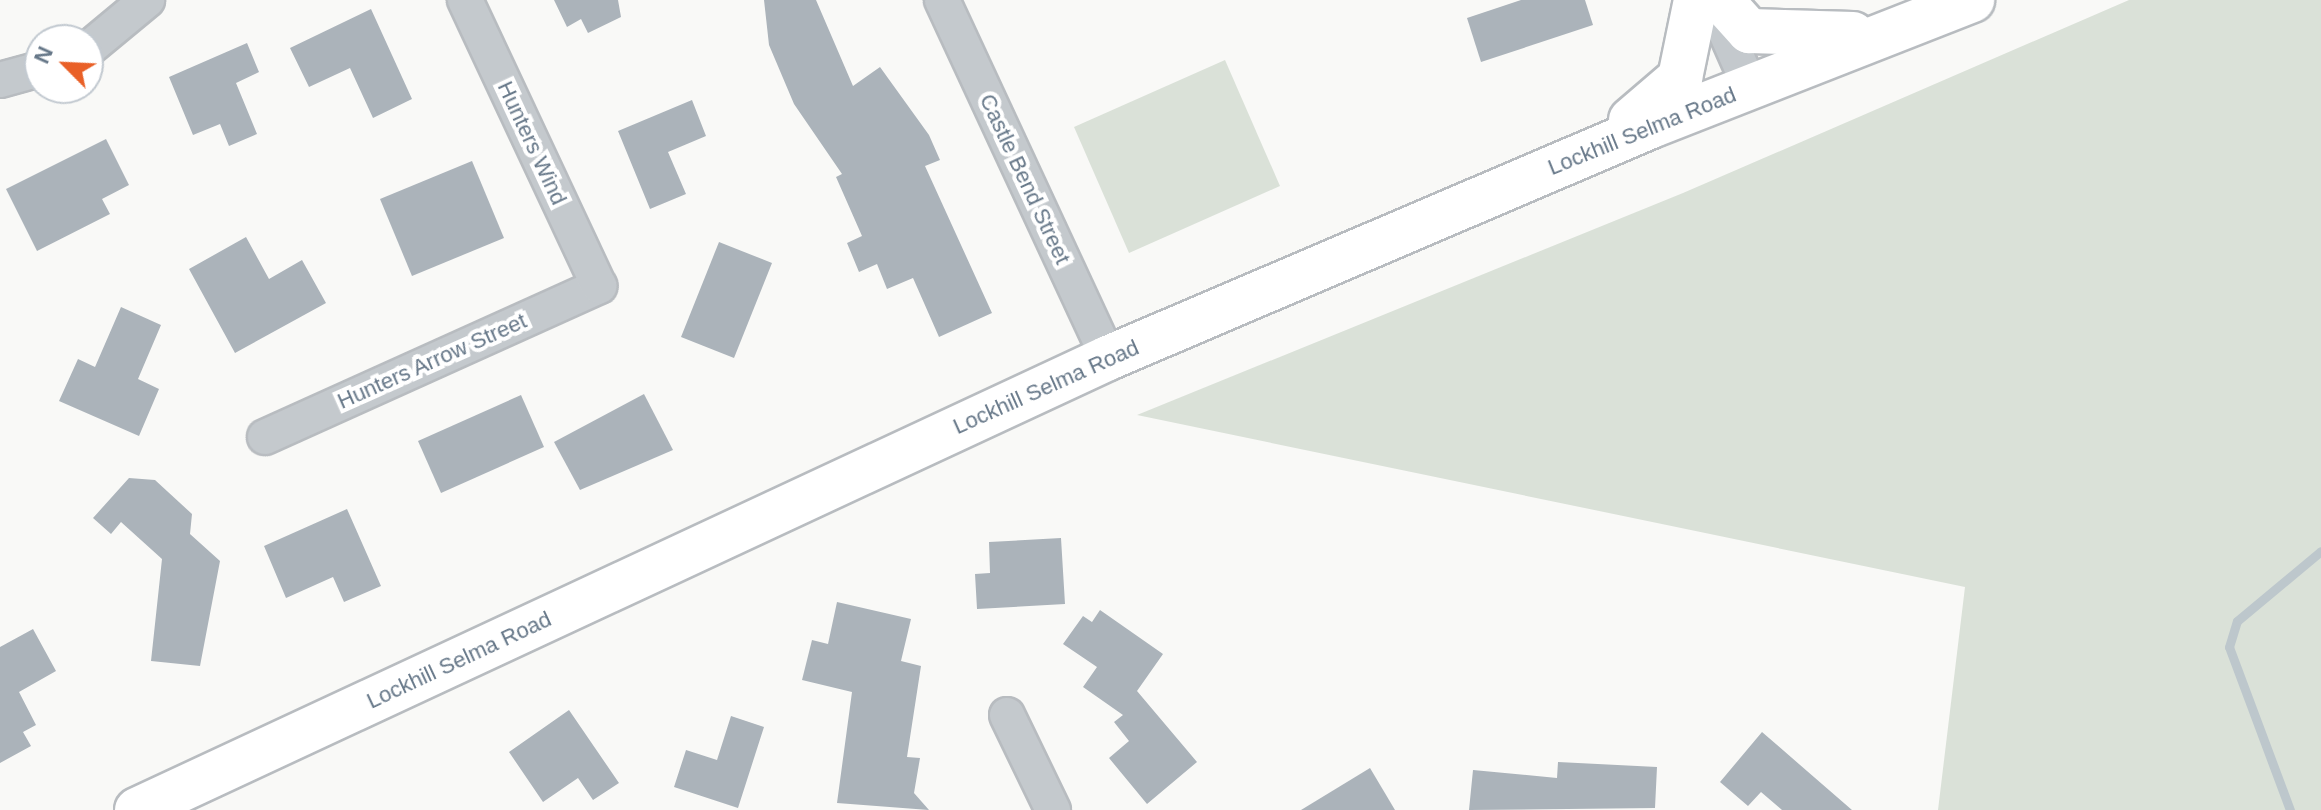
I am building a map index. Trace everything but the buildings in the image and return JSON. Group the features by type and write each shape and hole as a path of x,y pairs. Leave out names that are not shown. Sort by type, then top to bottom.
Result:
{"main road":[{"path":"1576,157 1665,97 1688,60 1696,0"},
{"path":"1721,0 1749,31 1888,33"},
{"name":"Lockhill Selma Road","path":"137,810 1108,358 1576,157 1972,0"}],"street":[{"path":"104,36 147,0"},
{"name":"Hunters Wind","path":"465,0 599,286"},
{"name":"Castle Bend Street","path":"942,0 1108,358"},
{"path":"1712,0 1750,87"},
{"path":"0,80 24,73"},
{"name":"Hunters Arrow Street","path":"265,437 599,286"},
{"path":"1007,715 1053,810"}],"shaded area":[{"path":"2129,0 2321,0 2321,810 1938,810 1965,587 1137,415 1683,193"},
{"path":"1225,60 1280,186 1129,253 1074,127"}],"waterway":[{"path":"2290,810 2229,647 2237,621 2321,551"}]}
